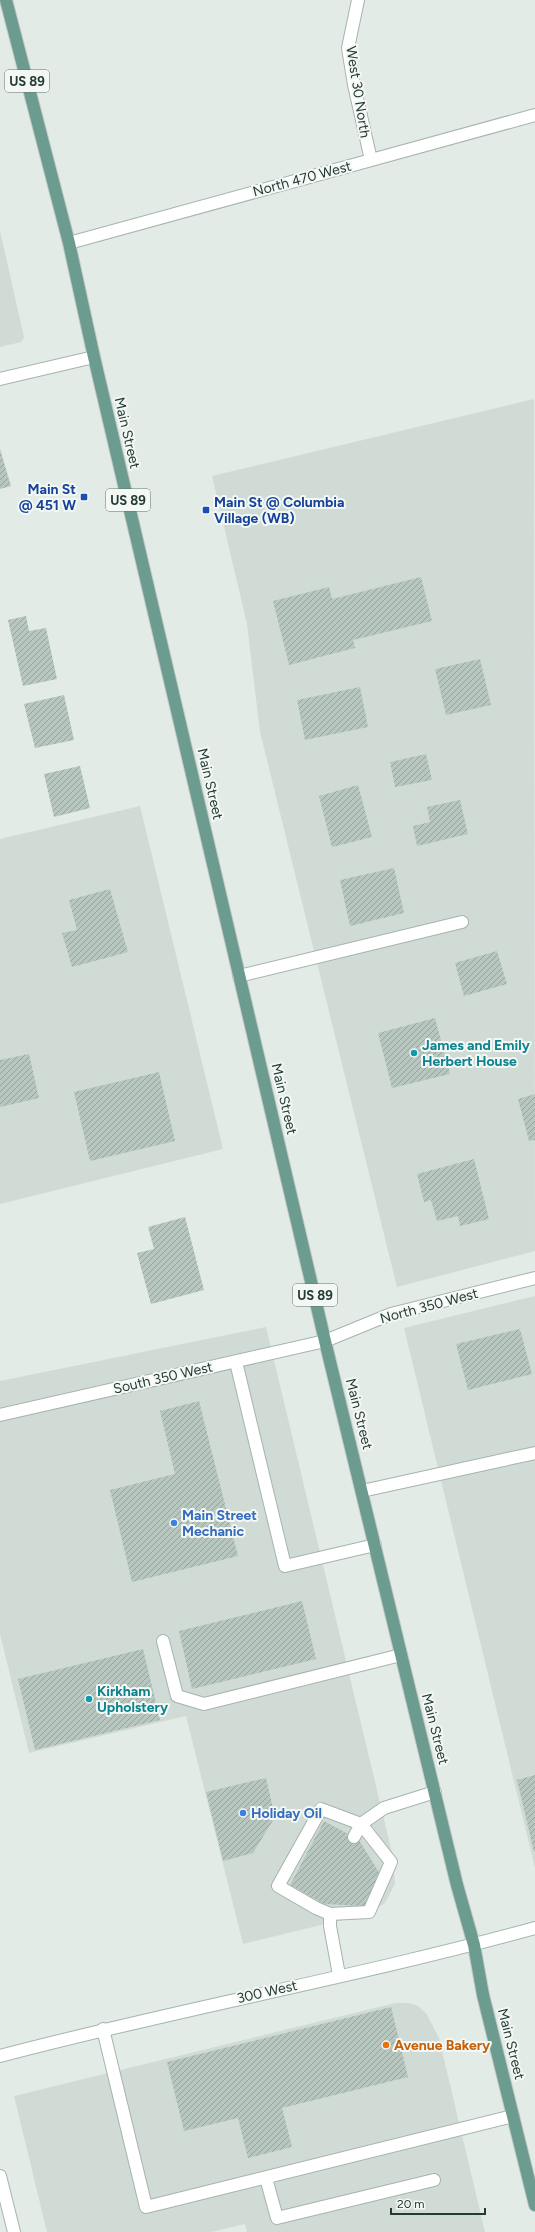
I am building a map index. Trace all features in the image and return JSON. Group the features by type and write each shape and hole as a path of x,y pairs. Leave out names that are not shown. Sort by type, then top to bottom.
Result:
{"main road":[{"name":"Main Street","path":"6,0 70,243 94,357 239,976 457,1885 474,1945 483,1995 535,2205"}],"street":[{"name":"West 30 North","path":"358,0 348,48 354,85 371,160"},
{"name":"North 470 West","path":"70,243 535,115"},
{"path":"0,379 94,357"},
{"path":"239,976 462,922"},
{"name":"North 350 West","path":"326,1341 391,1314 535,1278"},
{"name":"South 350 West","path":"0,1414 326,1341"},
{"path":"236,1362 285,1566 375,1545"},
{"path":"362,1491 535,1453"},
{"path":"163,1641 177,1696 204,1704 402,1655"},
{"path":"354,1837 361,1824 384,1808 435,1792"},
{"path":"320,1809 361,1824 391,1862 369,1912 330,1914 318,1905 278,1886 320,1809"},
{"path":"330,1914 330,1926 339,1975"},
{"name":"300 West","path":"0,2056 103,2029 474,1945 535,1928"},
{"path":"103,2029 146,2207 513,2116"},
{"path":"0,2176 14,2232"},
{"path":"266,2178 277,2218 434,2180"}],"shaded area":[{"path":"0,231 24,337 21,342 0,347"},
{"path":"534,399 535,1251 397,1287 260,732 247,624 212,476"},
{"path":"140,806 223,1149 0,1204 0,839"},
{"path":"535,1296 535,1868 404,1328"},
{"path":"266,1327 393,1857 395,1884 385,1903 367,1914 243,1944 186,1716 29,1753 0,1634 0,1381"},
{"path":"395,2003 410,2003 418,2006 426,2013 439,2038 485,2232 247,2232 245,2224 211,2232 47,2232 14,2096"}],"building":[{"path":"0,449 11,486 0,489"},
{"path":"421,577 432,621 353,640 355,648 289,665 273,601 329,587 332,599"},
{"path":"26,616 29,631 46,628 57,679 23,686 8,620"},
{"path":"480,659 491,705 446,715 435,669"},
{"path":"360,687 368,727 305,740 297,700"},
{"path":"64,695 74,740 35,748 24,704"},
{"path":"426,754 432,780 395,787 390,762"},
{"path":"80,766 90,808 54,817 44,774"},
{"path":"358,785 372,837 332,847 319,796"},
{"path":"460,800 468,834 417,846 413,826 430,822 427,807"},
{"path":"394,868 404,913 350,926 340,880"},
{"path":"110,889 128,952 72,967 62,933 77,930 69,900"},
{"path":"497,951 507,984 464,996 455,963"},
{"name":"James and Emily Herbert House","path":"435,1018 450,1074 392,1088 378,1033"},
{"path":"29,1054 39,1098 0,1107 0,1060"},
{"path":"159,1072 175,1141 90,1161 74,1092"},
{"path":"535,1094 535,1140 529,1141 518,1099"},
{"path":"474,1159 489,1219 460,1226 458,1216 437,1221 431,1200 424,1202 417,1174"},
{"path":"185,1217 204,1290 151,1304 137,1253 154,1249 148,1227"},
{"path":"520,1329 532,1374 468,1390 456,1344"},
{"name":"Main Street Mechanic","path":"199,1401 238,1556 132,1582 110,1490 175,1474 160,1411"},
{"path":"302,1601 316,1659 192,1689 179,1631"},
{"name":"Kirkham Upholstery","path":"143,1649 160,1720 35,1750 18,1679"},
{"path":"535,1775 535,1852 534,1852 517,1780"},
{"path":"266,1778 275,1817 253,1853 223,1861 206,1792"},
{"path":"324,1821 359,1840 380,1874 364,1906 324,1904 290,1885"},
{"path":"391,2007 408,2077 282,2108 292,2147 248,2158 238,2118 184,2131 167,2062"}],"place":[{"name":"Main St @ 451 W","path":"84,497"},
{"name":"Main St @ Columbia Village (WB)","path":"206,510"},
{"name":"James and Emily Herbert House","path":"414,1053"},
{"name":"Main Street Mechanic","path":"174,1523"},
{"name":"Kirkham Upholstery","path":"89,1699"},
{"name":"Holiday Oil","path":"243,1813"},
{"name":"Avenue Bakery","path":"386,2045"}]}
